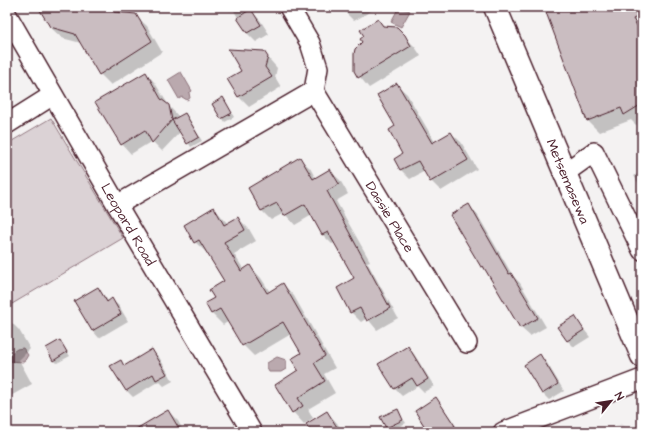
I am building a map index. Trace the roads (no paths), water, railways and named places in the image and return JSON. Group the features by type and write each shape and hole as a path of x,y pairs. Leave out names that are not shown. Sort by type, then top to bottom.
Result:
{"street":[{"path":"117,205 314,91 318,68 310,43 289,7"},
{"name":"Metsemasewa","path":"495,7 566,172 642,356"},
{"name":"Leopard Road","path":"7,15 117,205 252,432"},
{"name":"Dassie Place","path":"314,91 467,343"},
{"path":"7,124 53,95"},
{"path":"566,172 594,152 642,250"},
{"path":"503,432 642,379"}]}
